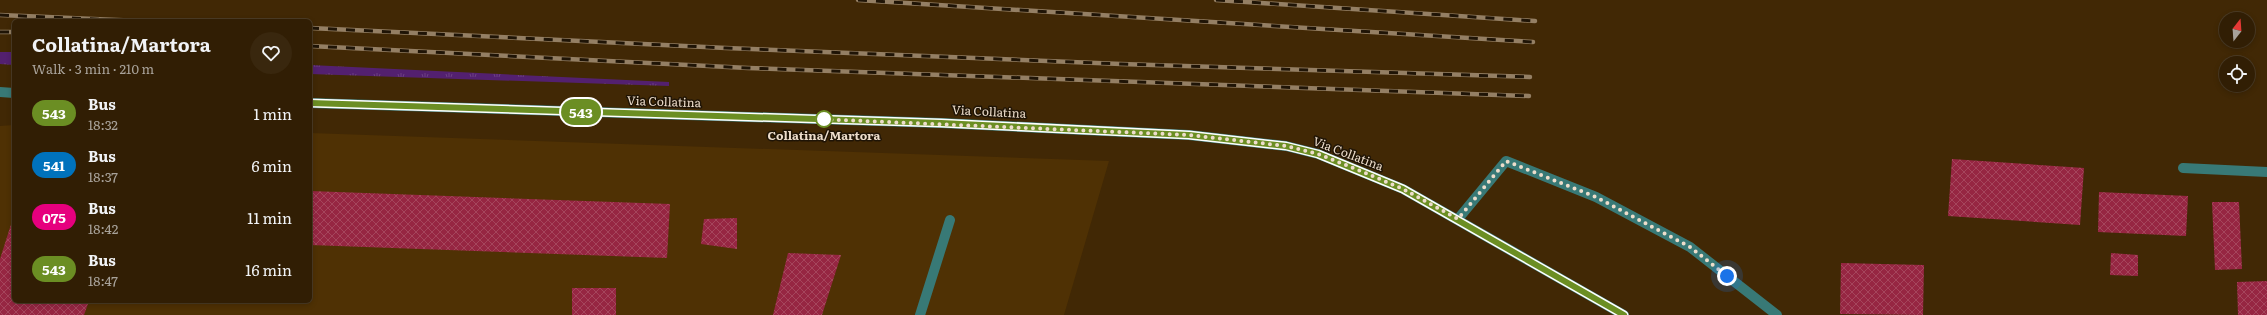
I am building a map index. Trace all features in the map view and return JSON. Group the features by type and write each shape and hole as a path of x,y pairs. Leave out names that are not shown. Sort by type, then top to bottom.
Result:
{"street":[{"path":"0,92 12,93"},
{"name":"Via Collatina","path":"312,103 941,123 1224,138 1286,146 1318,154 1403,189 1624,315"},
{"path":"1458,219 1506,161 1596,197 1690,247 1777,315"},
{"path":"2183,168 2267,172"},
{"path":"920,315 950,220"}],"shaded area":[{"path":"12,125 12,303 312,303 312,133 1109,161 1064,315 0,315 0,126"}],"green space":[{"path":"0,52 12,52 12,65 0,64"},
{"path":"312,65 669,82 669,86 312,74"}],"building":[{"path":"1952,159 2084,168 2080,225 1948,216"},
{"path":"312,191 670,204 667,258 312,245"},
{"path":"2099,192 2188,196 2186,236 2098,232"},
{"path":"2212,202 2239,202 2242,269 2215,270"},
{"path":"737,218 737,249 701,244 704,219"},
{"path":"12,221 12,303 88,303 84,315 0,315 0,259"},
{"path":"788,253 841,255 822,315 773,315"},
{"path":"2111,253 2138,255 2138,276 2110,275"},
{"path":"1841,263 1924,265 1923,315 1840,314"},
{"path":"2267,281 2267,315 2238,315 2237,282"},
{"path":"572,288 616,288 616,315 572,315"}],"railway":[{"path":"858,0 1533,42"},
{"path":"1216,0 1535,21"},
{"path":"0,15 94,19"},
{"path":"312,28 726,48 1121,64 1530,77"},
{"path":"0,32 12,32"},
{"path":"312,46 748,68 1529,96"}],"bus line":[{"name":"543","path":"312,103 941,123 1189,135 1286,146 1318,154 1403,189 1446,212 1624,315"}],"place":[{"name":"Collatina/Martora","path":"824,119"}],"route":[{"path":"824,119 817,119 941,123 1189,135 1286,146 1318,154 1356,169 1403,189 1458,219 1506,161 1596,197 1690,247 1727,276"}]}
